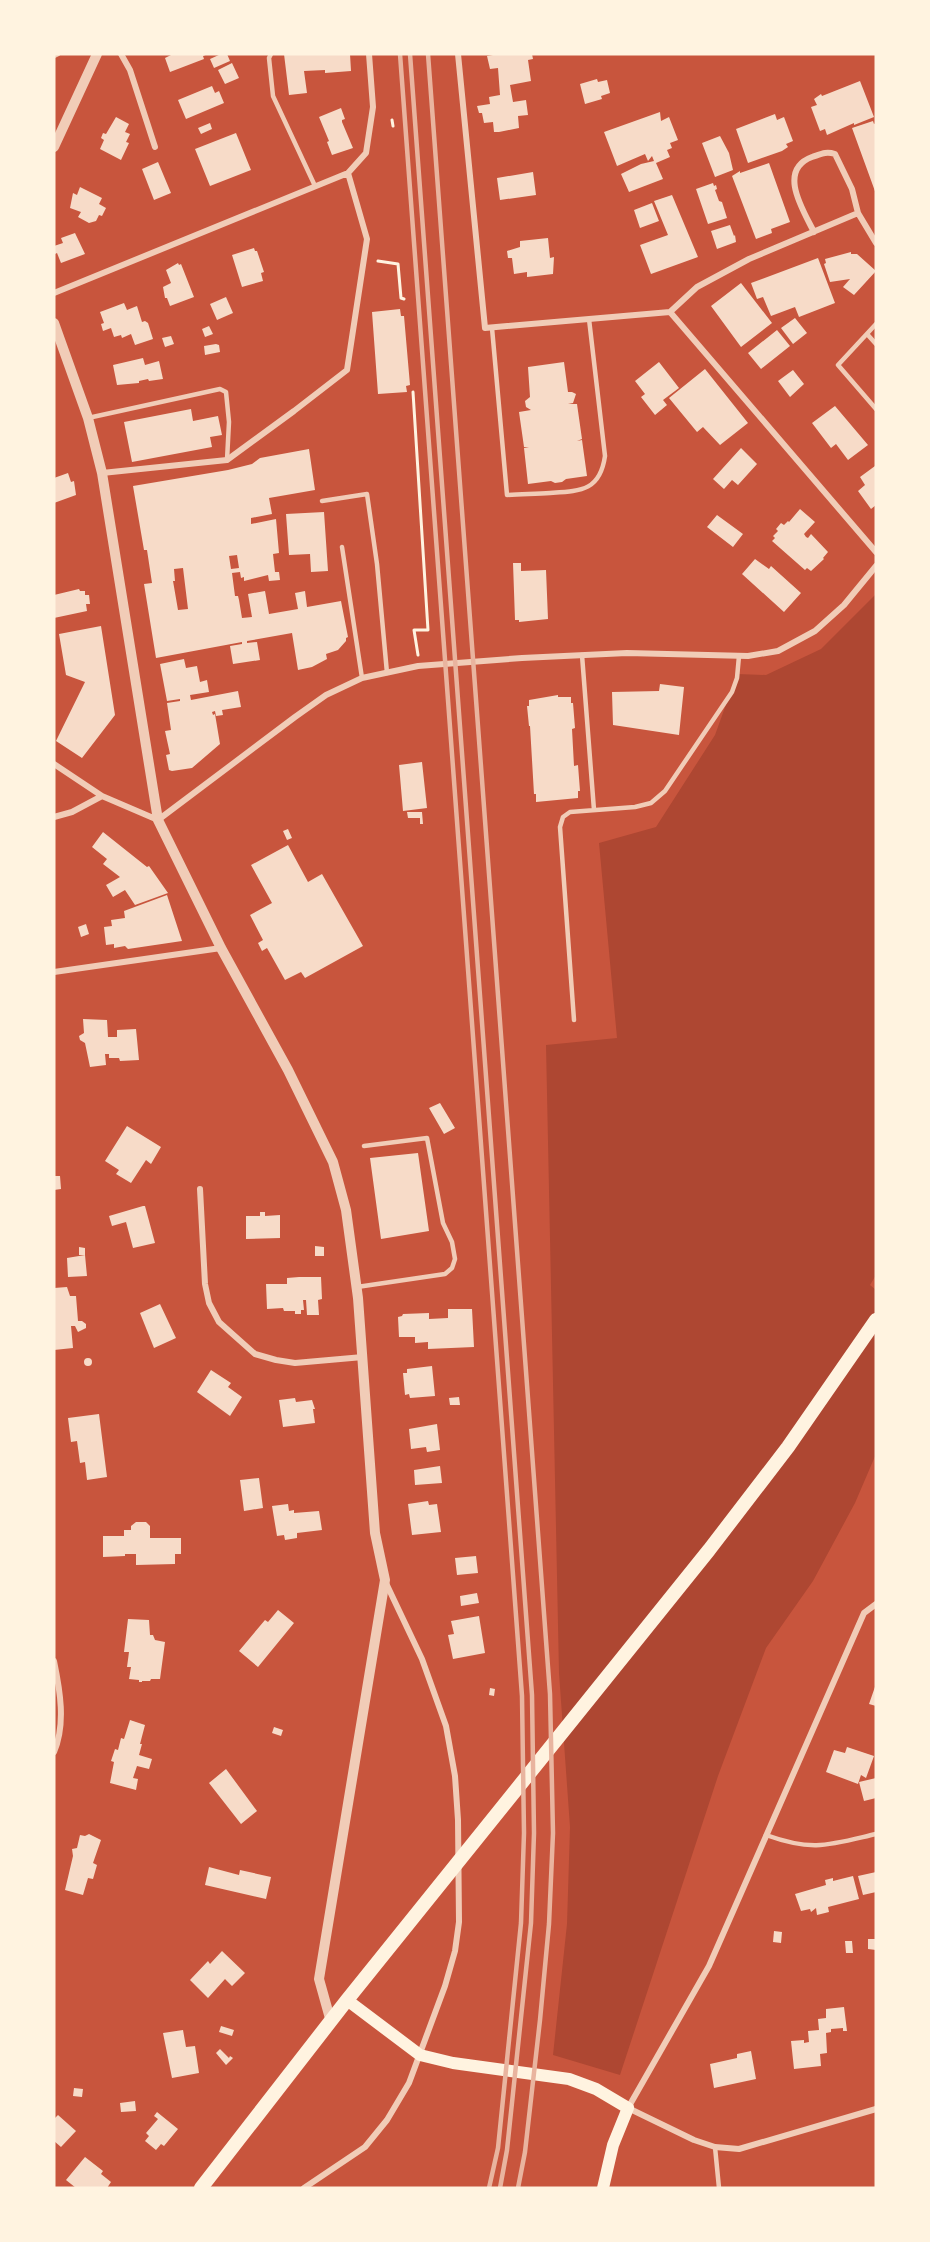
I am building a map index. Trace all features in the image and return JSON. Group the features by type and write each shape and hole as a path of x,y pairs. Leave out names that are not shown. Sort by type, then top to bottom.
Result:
{"main road":[{"path":"201,2188 347,2000 760,1485 876,1320"},
{"path":"347,2000 420,2055 453,2063 544,2074 583,2084 628,2108 613,2145 603,2188"}],"street":[{"path":"54,147 97,54"},
{"path":"122,54 130,70 156,147"},
{"path":"54,293 348,172 366,153 373,107 369,54"},
{"path":"458,54 485,328 670,312 697,287 749,259 858,213"},
{"path":"814,232 793,185 795,171 807,159 827,152 835,154 852,189 858,213 876,243"},
{"path":"102,473 227,460 347,370 367,239 348,172"},
{"path":"670,312 876,552"},
{"path":"54,322 88,418 102,473 158,820 221,948 288,1070 333,1162 346,1210 357,1287 375,1533 385,1580 426,1670 446,1726 455,1776 459,1922 455,1951 445,1986 410,2083 387,2120 365,2147 304,2188"},
{"path":"158,820 326,695 362,678 418,666 582,655 627,653 739,656 778,651 815,631 844,605 876,566"},
{"path":"54,764 102,796 158,820"},
{"path":"54,817 72,812 102,796"},
{"path":"54,972 221,948"},
{"path":"200,1189 205,1284 209,1303 219,1322 255,1353 276,1360 295,1363 363,1357"},
{"path":"331,2022 319,1979 385,1580"},
{"path":"876,1604 864,1613 709,1966 628,2108 694,2140 715,2147 739,2149 876,2109"},
{"path":"54,1661 61,1714 58,1743 54,1752"}],"lane":[{"path":"54,56 58,54"},
{"path":"271,54 269,58 273,96 315,186"},
{"path":"492,328 507,495 580,491 596,481 603,471 605,456 589,319"},
{"path":"876,324 838,365 876,409"},
{"path":"867,334 876,344"},
{"path":"88,418 220,389 225,392 229,422 227,460"},
{"path":"322,501 367,494 377,564 387,673"},
{"path":"342,547 362,678"},
{"path":"582,655 594,810"},
{"path":"574,1020 560,827 563,817 570,812 651,803 665,791 732,692 737,678 739,656"},
{"path":"357,1287 444,1274 452,1268 455,1259 452,1242 443,1223 427,1138 364,1146"},
{"path":"766,1835 797,1844 826,1846 876,1834"},
{"path":"715,2147 719,2188"}],"path":[{"path":"392,120 393,126"},
{"path":"378,261 398,264 400,298 404,299"},
{"path":"410,656 418,655 414,630 428,630 413,392"}],"shaded area":[{"path":"876,594 876,1275 870,1285 876,1290 876,1454 855,1503 813,1581 766,1648 718,1776 620,2075 553,2055 567,1924 570,1827 559,1673 546,1045 617,1038 599,843 656,827 715,735 737,674 766,675 821,649"}],"building":[{"path":"173,54 208,54 203,56 204,59 170,72 165,58"},
{"path":"227,54 230,61 214,68 210,59"},
{"path":"284,54 350,54 351,71 325,73 325,70 304,71 307,93 289,95"},
{"path":"532,54 533,59 528,60 531,81 510,85 513,102 526,100 528,115 518,116 519,128 494,132 493,122 484,123 482,113 479,113 477,106 490,104 489,97 500,95 498,68 490,69 487,56"},
{"path":"232,63 239,78 225,84 218,70"},
{"path":"597,79 598,82 607,80 610,93 601,96 602,99 585,104 580,84"},
{"path":"860,81 874,117 827,135 825,129 820,131 811,107 817,105 814,99 821,94 822,96"},
{"path":"212,86 215,93 219,91 224,103 186,119 178,100"},
{"path":"341,108 345,119 342,122 353,148 332,155 319,117"},
{"path":"660,112 661,121 669,117 678,140 670,143 672,148 667,150 670,157 656,163 663,179 629,192 621,174 641,164 654,161 652,156 648,161 645,154 617,166 604,132"},
{"path":"775,114 777,120 784,117 793,141 786,144 788,147 782,151 748,163 736,129"},
{"path":"116,117 129,124 125,132 130,134 126,142 129,143 121,160 100,149 104,140 101,138 103,133 106,134"},
{"path":"873,121 874,124 876,123 876,194 852,128"},
{"path":"210,123 212,129 201,134 198,128"},
{"path":"236,133 251,170 210,186 195,149"},
{"path":"720,136 729,153 733,170 715,177 702,143"},
{"path":"158,162 171,193 154,200 142,169"},
{"path":"769,163 790,222 771,229 772,233 756,239 732,176 740,171 740,173"},
{"path":"533,172 536,195 500,200 497,178"},
{"path":"713,183 714,186 716,185 715,190 727,218 708,224 696,189"},
{"path":"80,187 102,198 99,204 106,208 96,221 89,223 78,217 81,212 70,208 73,193 77,195"},
{"path":"672,195 698,257 651,274 640,245 668,235 654,201"},
{"path":"652,203 659,221 640,228 634,210"},
{"path":"730,225 736,242 717,249 711,231"},
{"path":"75,233 85,254 61,263 57,253 55,254 54,246 63,243 61,238"},
{"path":"548,238 550,258 554,257 553,274 527,277 527,272 514,274 512,258 508,258 507,251 520,247 520,241"},
{"path":"254,248 264,272 261,273 263,281 242,287 232,255"},
{"path":"851,252 851,254 857,254 876,271 854,295 843,287 850,279 830,282 824,264 825,259"},
{"path":"818,258 835,303 799,317 795,307 771,316 763,297 757,299 751,283"},
{"path":"178,263 181,264 194,297 170,306 165,298 163,287 171,283 166,270"},
{"path":"741,283 772,323 741,347 711,306"},
{"path":"226,297 233,313 217,320 210,304"},
{"path":"124,303 127,310 137,306 142,322 148,323 153,339 135,345 131,334 122,338 121,335 114,337 111,328 103,331 101,324 104,323 100,312"},
{"path":"400,309 401,316 404,316 410,385 406,386 407,392 378,394 372,312"},
{"path":"795,318 807,333 793,344 781,328"},
{"path":"209,326 213,334 205,337 202,329"},
{"path":"777,330 790,346 761,369 748,353"},
{"path":"171,336 174,344 165,347 162,338"},
{"path":"219,345 220,352 205,355 204,346"},
{"path":"143,358 145,365 159,361 163,379 149,381 148,379 139,381 139,383 117,385 113,365"},
{"path":"564,362 568,392 576,394 573,403 568,404 577,404 582,439 577,441 582,440 587,476 555,483 551,481 528,484 524,448 529,448 524,447 519,412 531,410 526,407 525,401 530,397 528,367"},
{"path":"659,362 679,388 663,400 667,405 655,415 641,397 645,394 635,381"},
{"path":"705,369 748,423 720,445 703,427 697,432 669,398"},
{"path":"793,370 804,384 790,397 778,381"},
{"path":"835,406 868,445 848,460 836,444 831,448 812,423"},
{"path":"191,409 193,421 218,416 222,435 210,437 212,447 132,462 124,422"},
{"path":"741,448 757,464 738,485 732,480 724,489 713,479"},
{"path":"309,449 315,490 269,498 272,514 251,518 251,524 276,519 279,553 273,554 275,572 279,572 280,580 269,581 268,575 244,581 240,572 232,573 235,596 238,596 242,618 252,617 248,594 265,591 269,614 298,609 295,593 305,591 307,607 341,601 348,637 346,641 338,650 326,654 327,659 312,667 298,670 292,633 247,641 247,643 257,642 260,660 233,664 230,646 242,644 242,642 156,658 144,584 152,583 133,486 228,470 252,464 260,458","holes":["237,555 239,568 231,569 229,556","183,568 188,609 178,610 173,581 175,581 174,569"]},
{"path":"875,466 876,505 871,509 858,491 865,485 860,477"},
{"path":"68,473 71,482 74,481 76,495 54,503 54,478"},
{"path":"800,509 815,522 804,534 808,538 811,534 828,552 811,571 807,568 805,570 772,541 781,523 784,525 789,522"},
{"path":"324,512 328,571 311,572 310,554 289,555 286,514"},
{"path":"717,515 743,534 733,547 707,527"},
{"path":"755,559 769,569 771,566 801,593 784,612 742,574"},
{"path":"513,563 521,563 521,571 546,570 548,619 519,622 515,620"},
{"path":"79,589 85,591 85,595 89,595 90,604 86,604 87,611 54,618 54,595"},
{"path":"101,626 115,715 82,758 56,741 85,682 66,675 59,634"},
{"path":"184,659 186,668 197,666 200,682 207,680 209,692 190,695 191,700 238,691 241,707 222,710 223,715 216,716 215,711 212,712 213,715 215,714 220,744 192,768 172,771 169,770 166,755 170,754 165,731 171,730 167,703 180,701 180,699 167,701 160,664"},
{"path":"660,684 684,687 679,735 613,725 612,692 659,691"},
{"path":"558,695 558,697 571,697 571,703 573,703 574,766 578,765 580,791 578,791 578,798 536,802 527,706 529,706 529,700"},
{"path":"422,762 427,808 403,811 399,765"},
{"path":"407,812 422,812 423,824 420,824 420,818 408,818"},
{"path":"288,829 292,838 287,840 283,831"},
{"path":"103,832 147,867 149,866 168,893 135,905 125,890 113,897 106,885 120,877 103,864 107,859 92,847"},
{"path":"288,845 308,882 322,874 363,946 305,978 301,972 285,980 267,948 262,951 258,943 263,940 250,915 272,903 251,865"},
{"path":"167,895 182,941 128,949 125,946 114,948 114,944 106,945 104,927 112,926 111,920 125,918 124,911"},
{"path":"86,924 89,934 81,937 78,927"},
{"path":"83,1019 107,1020 108,1037 117,1037 117,1030 136,1029 139,1060 120,1061 119,1058 109,1058 109,1054 105,1054 106,1065 90,1067 85,1043 80,1040 79,1036 84,1033"},
{"path":"440,1103 455,1128 444,1134 429,1108"},
{"path":"127,1126 161,1147 151,1164 146,1160 131,1183 116,1174 119,1170 105,1161"},
{"path":"418,1153 429,1231 381,1239 370,1158"},
{"path":"54,1176 60,1176 61,1189 54,1190"},
{"path":"145,1206 155,1243 133,1248 126,1222 112,1226 109,1216"},
{"path":"260,1212 265,1212 265,1216 280,1215 280,1238 246,1239 246,1216 260,1216"},
{"path":"315,1246 324,1247 324,1256 315,1256"},
{"path":"79,1247 85,1248 85,1255 79,1255"},
{"path":"85,1255 87,1276 68,1277 67,1258"},
{"path":"321,1277 322,1299 318,1300 319,1315 307,1315 306,1300 303,1300 304,1310 301,1310 301,1314 295,1314 295,1311 284,1311 283,1308 267,1309 266,1284 287,1284 287,1278"},
{"path":"67,1287 70,1296 76,1296 78,1321 86,1324 86,1328 78,1332 75,1326 71,1326 73,1348 54,1350 54,1288"},
{"path":"160,1304 176,1338 154,1348 140,1313"},
{"path":"448,1309 472,1309 474,1347 428,1349 428,1342 415,1343 415,1337 399,1337 398,1317 403,1314 429,1313 429,1319 448,1318"},
{"path":"88,1358 92,1362 88,1366 84,1362"},
{"path":"432,1366 435,1396 410,1398 409,1394 405,1395 403,1373 407,1373 407,1369"},
{"path":"211,1370 231,1383 228,1387 242,1397 230,1416 197,1392"},
{"path":"459,1397 460,1405 450,1405 449,1398"},
{"path":"295,1398 296,1402 312,1400 315,1409 313,1409 315,1423 283,1427 279,1400"},
{"path":"99,1414 107,1477 87,1480 85,1462 80,1463 77,1441 71,1442 68,1418"},
{"path":"437,1424 440,1450 427,1452 426,1447 411,1449 409,1429"},
{"path":"440,1466 442,1483 415,1485 414,1470"},
{"path":"259,1478 263,1508 244,1511 240,1480"},
{"path":"428,1501 429,1505 437,1504 441,1532 412,1535 408,1504"},
{"path":"288,1504 289,1511 294,1510 294,1513 319,1511 322,1530 297,1533 297,1538 285,1540 284,1535 277,1536 272,1506"},
{"path":"136,1522 146,1522 150,1526 150,1538 181,1538 181,1554 175,1554 175,1564 136,1565 136,1554 103,1557 103,1536 124,1536 124,1530 131,1530 131,1526"},
{"path":"476,1556 478,1573 457,1575 455,1558"},
{"path":"477,1593 479,1603 461,1606 460,1596"},
{"path":"278,1610 294,1623 258,1667 239,1651 265,1620 268,1622"},
{"path":"479,1616 485,1653 453,1659 448,1635 454,1634 451,1621"},
{"path":"128,1619 149,1620 150,1635 153,1635 155,1640 165,1642 160,1679 139,1682 139,1680 129,1679 131,1667 127,1667 129,1652 124,1652"},
{"path":"876,1684 876,1706 869,1704"},
{"path":"490,1688 495,1689 494,1696 489,1695"},
{"path":"130,1720 145,1725 139,1755 152,1759 149,1769 137,1766 133,1778 138,1779 136,1790 110,1783 114,1762 111,1761 115,1749 118,1750 121,1738 124,1739"},
{"path":"274,1727 283,1730 281,1736 272,1733"},
{"path":"847,1747 874,1756 866,1778 861,1775 858,1784 826,1772 834,1750 845,1753"},
{"path":"226,1769 257,1811 241,1824 209,1783"},
{"path":"876,1778 876,1798 864,1801 859,1782"},
{"path":"89,1834 101,1840 93,1863 97,1865 93,1879 88,1878 83,1895 65,1890 73,1856 72,1849 77,1848 80,1835"},
{"path":"209,1867 239,1875 240,1870 271,1877 266,1899 205,1885"},
{"path":"876,1872 876,1892 863,1895 858,1876"},
{"path":"853,1876 859,1899 828,1907 829,1912 817,1915 816,1908 811,1912 810,1909 801,1911 795,1894 826,1885 825,1880 833,1878 833,1881"},
{"path":"774,1931 782,1932 781,1943 773,1942"},
{"path":"868,1939 876,1939 876,1950 868,1949"},
{"path":"845,1941 852,1941 853,1953 846,1953"},
{"path":"222,1951 245,1973 232,1986 225,1979 208,1998 190,1980 208,1961 210,1964"},
{"path":"844,2007 847,2031 843,2031 843,2028 831,2029 831,2032 826,2033 827,2053 820,2054 821,2066 794,2069 791,2041 809,2042 808,2031 819,2030 818,2019 826,2018 826,2009"},
{"path":"221,2026 234,2030 232,2036 219,2032"},
{"path":"183,2030 186,2047 195,2046 199,2073 172,2078 163,2033"},
{"path":"220,2049 229,2058 230,2056 233,2058 226,2065 216,2053"},
{"path":"751,2051 756,2079 714,2088 710,2064 737,2058 737,2054"},
{"path":"74,2088 83,2089 82,2097 73,2096"},
{"path":"135,2101 136,2111 121,2112 120,2103"},
{"path":"157,2112 178,2129 164,2146 161,2144 156,2150 145,2141 149,2136 146,2133 158,2119 154,2116"},
{"path":"58,2115 76,2131 61,2147 54,2141 54,2119"},
{"path":"85,2157 103,2171 101,2174 111,2182 107,2188 76,2188 66,2180"}],"railway":[{"path":"400,54 522,1696 524,1833 521,1923 498,2148 489,2188"},
{"path":"410,54 532,1695 534,1833 531,1923 507,2150 500,2188"},
{"path":"428,54 550,1694 553,1833 549,1924 525,2152 518,2188"}]}
